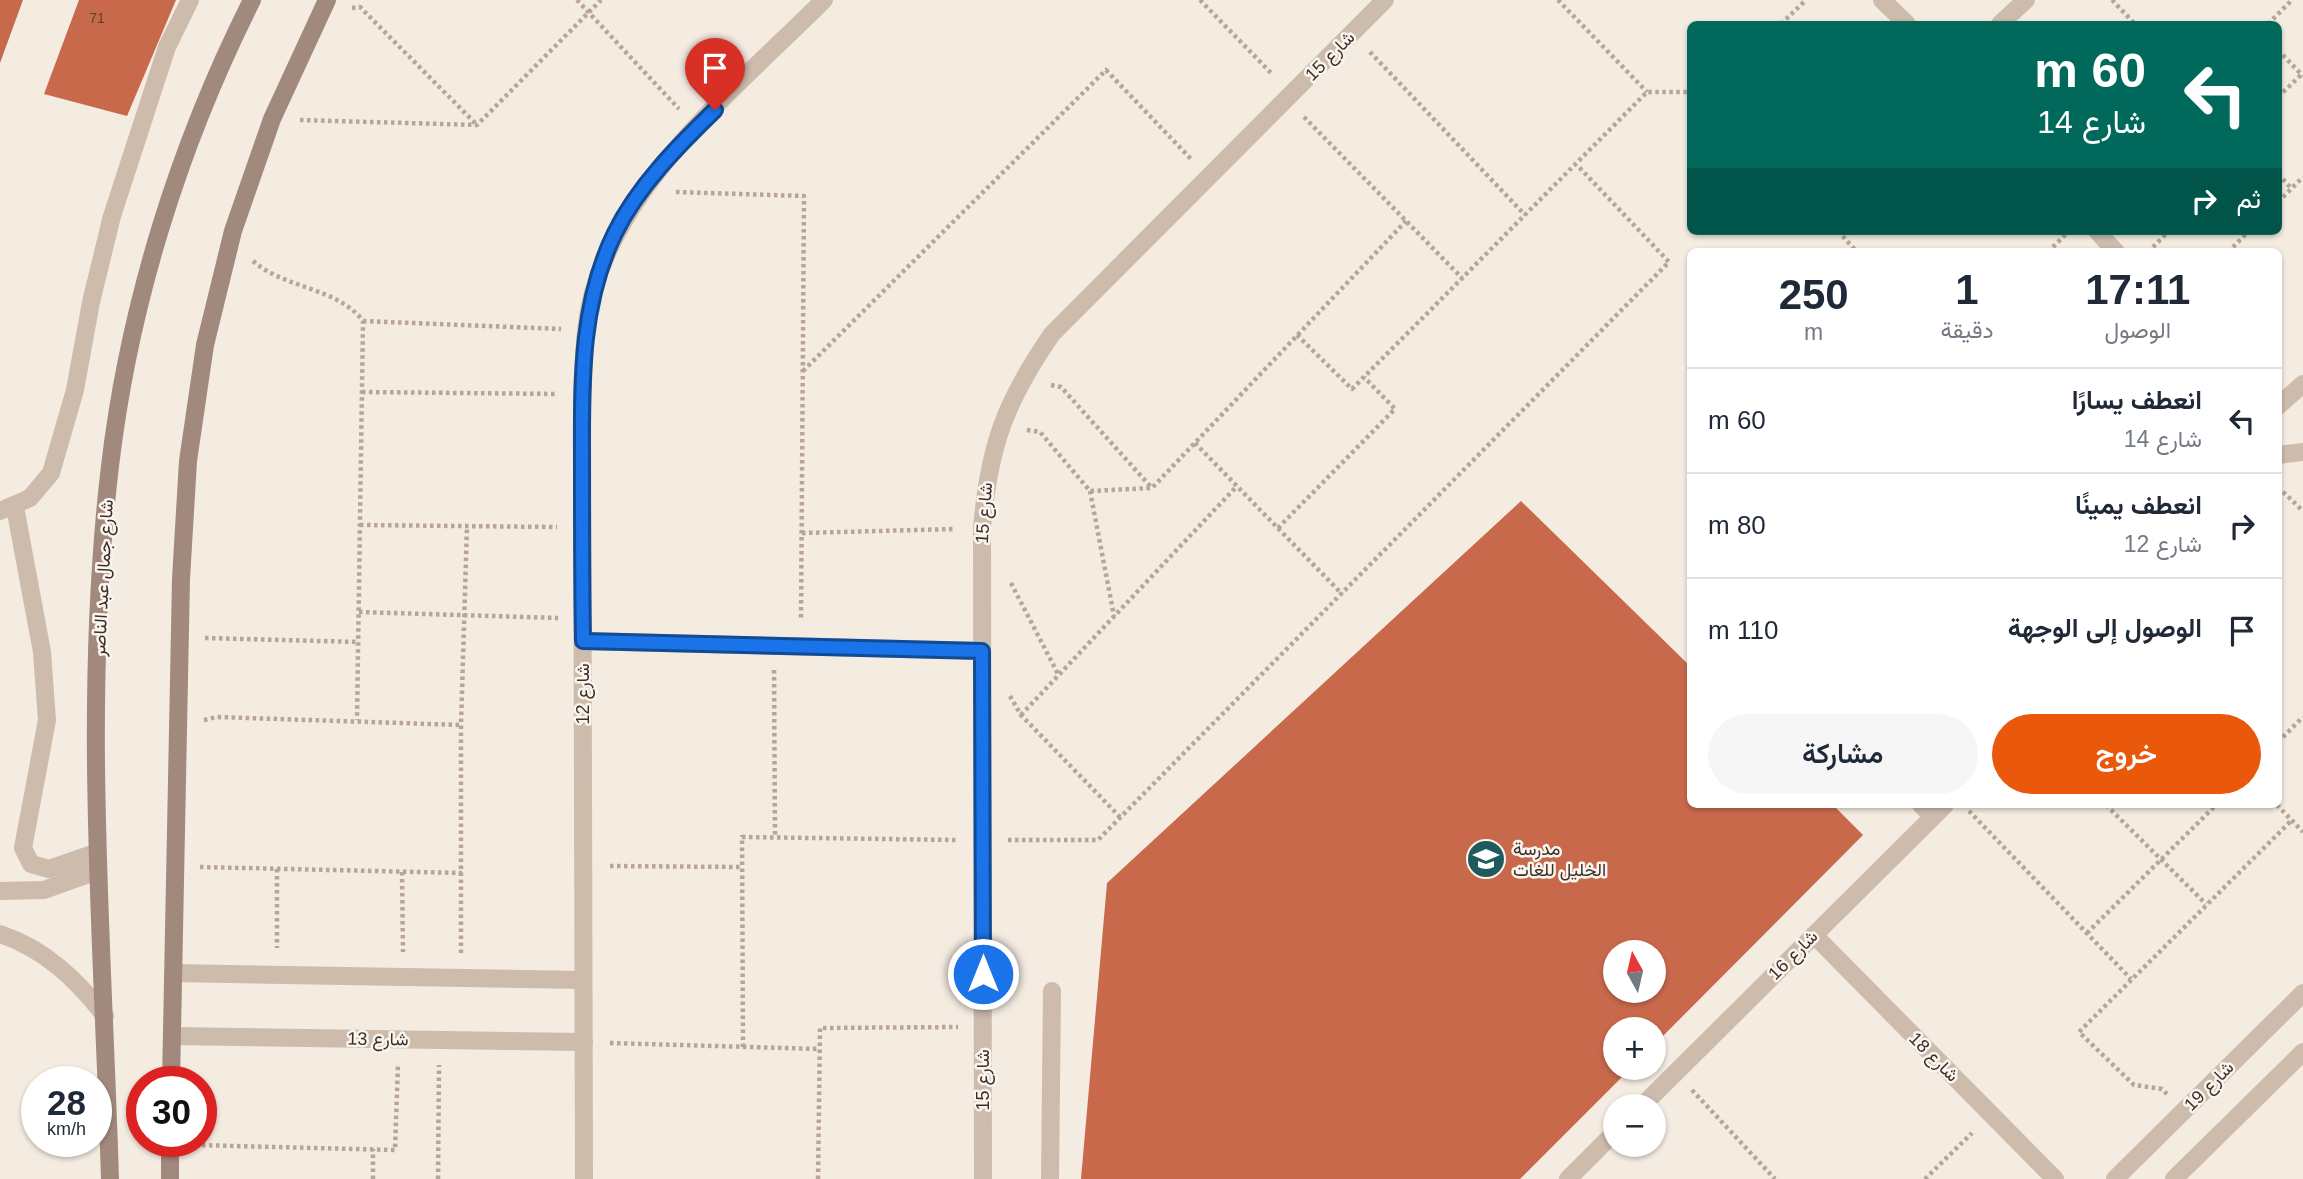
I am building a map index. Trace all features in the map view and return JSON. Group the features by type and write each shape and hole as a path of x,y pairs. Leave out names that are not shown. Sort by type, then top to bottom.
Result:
{"main road":[{"name":"شارع جمال عبد الناصر","path":"110,1179 105,1016 96,862 100,575 110,465 128,357 154,250 188,145 252,0"},
{"path":"171,1066 180,638 188,461 205,345 233,231 272,119 323,6"},
{"path":"170,1157 170,1179"}],"street":[{"path":"96,862 49,869 31,864 23,848 47,720 43,652 7,509 42,486 57,456 112,216 137,131 167,47 190,0"},
{"name":"شارع 12","path":"584,1179 582,394 586,330 593,292 615,233 640,191 696,128 824,0"},
{"name":"شارع 15","path":"983,1179 982,528 986,475 1000,425 1022,378 1052,334 1385,0"},
{"path":"1882,0 1904,21"},
{"path":"2003,21 2026,0"},
{"path":"2101,235 2112,248"},
{"path":"2282,402 2303,384"},
{"path":"2282,455 2303,452"},
{"path":"583,641 982,651"},
{"name":"شارع 16","path":"1654,1094 1814,935 1933,809"},
{"path":"0,891 44,890 96,862"},
{"path":"0,934 57,965 78,981 105,1016"},
{"name":"شارع 18","path":"1814,935 2055,1179"},
{"path":"173,973 583,980"},
{"path":"1051,1179 1052,991"},
{"name":"شارع 19","path":"2115,1179 2303,993"},
{"name":"شارع 13","path":"172,1035 584,1042"},
{"path":"2174,1179 2303,1052"},
{"path":"1568,1179 1603,1144"}],"path":[{"path":"577,0 696,128"},
{"path":"272,119 477,125 601,0"},
{"path":"1200,0 1462,278"},
{"path":"1558,0 1647,92 1687,92"},
{"path":"1784,21 1805,0"},
{"path":"2112,0 2132,21"},
{"path":"2270,21 2292,0"},
{"path":"323,6 360,7 477,125"},
{"path":"1352,33 1525,215"},
{"path":"2282,54 2302,74 2282,93"},
{"path":"803,371 1106,70 1209,177"},
{"path":"1297,335 1352,389 1647,92"},
{"path":"743,1047 741,837 1098,840 1669,262 1577,165"},
{"path":"2282,198 2303,177"},
{"path":"2282,178 2291,188"},
{"path":"640,191 804,196 801,647"},
{"path":"1090,491 1152,488 1406,221"},
{"path":"233,231 243,251 270,275 344,303 363,321 586,330"},
{"path":"1842,235 1853,248"},
{"path":"2052,248 2065,235"},
{"path":"2152,248 2165,235"},
{"path":"2232,248 2245,235"},
{"path":"357,720 363,321"},
{"path":"1278,528 1395,409 1364,377"},
{"path":"1022,378 1061,387 1152,488"},
{"path":"362,392 582,394"},
{"path":"1000,425 1040,432 1090,491 1115,616"},
{"path":"1195,443 1342,594"},
{"path":"1021,715 1237,486"},
{"path":"2282,492 2303,511"},
{"path":"360,525 583,527"},
{"path":"461,978 461,725 467,526"},
{"path":"802,533 982,528"},
{"path":"1007,577 1059,676"},
{"path":"359,612 583,619"},
{"path":"180,638 359,642"},
{"path":"773,646 775,837"},
{"path":"1008,694 1021,715 1120,817"},
{"path":"180,734 189,726 217,717 461,725"},
{"path":"2282,738 2303,718"},
{"path":"1966,808 2131,979"},
{"path":"2109,808 2206,904"},
{"path":"2087,933 2213,808"},
{"path":"2280,808 2303,832"},
{"path":"2184,1111 2162,1089 2134,1086 2078,1032 2292,820"},
{"path":"177,866 462,873"},
{"path":"583,866 742,867"},
{"path":"277,869 277,975"},
{"path":"402,872 403,977"},
{"path":"818,1179 820,1028 983,1027"},
{"path":"217,1144 396,1150 399,1039"},
{"path":"438,1179 440,1040"},
{"path":"584,1042 819,1049"},
{"path":"1676,1072 1775,1179"},
{"path":"1925,1179 1991,1114"},
{"path":"373,1149 373,1179"}],"building":[{"path":"0,0 23,0 0,63"},
{"path":"79,0 176,0 127,116 44,94"},
{"name":"مدرسة الخليل للغات","path":"1521,501 1687,663 1687,808 1836,808 1863,835 1666,1033 1666,1017 1603,1017 1603,1080 1619,1080 1520,1179 1081,1179 1107,883"}],"place":[{"name":"مدرسة الخليل للغات","path":"1486,859"}],"route":[{"path":"715,110 640,191 615,233 593,292 586,330 582,394 583,641 982,651 983,974"}]}
